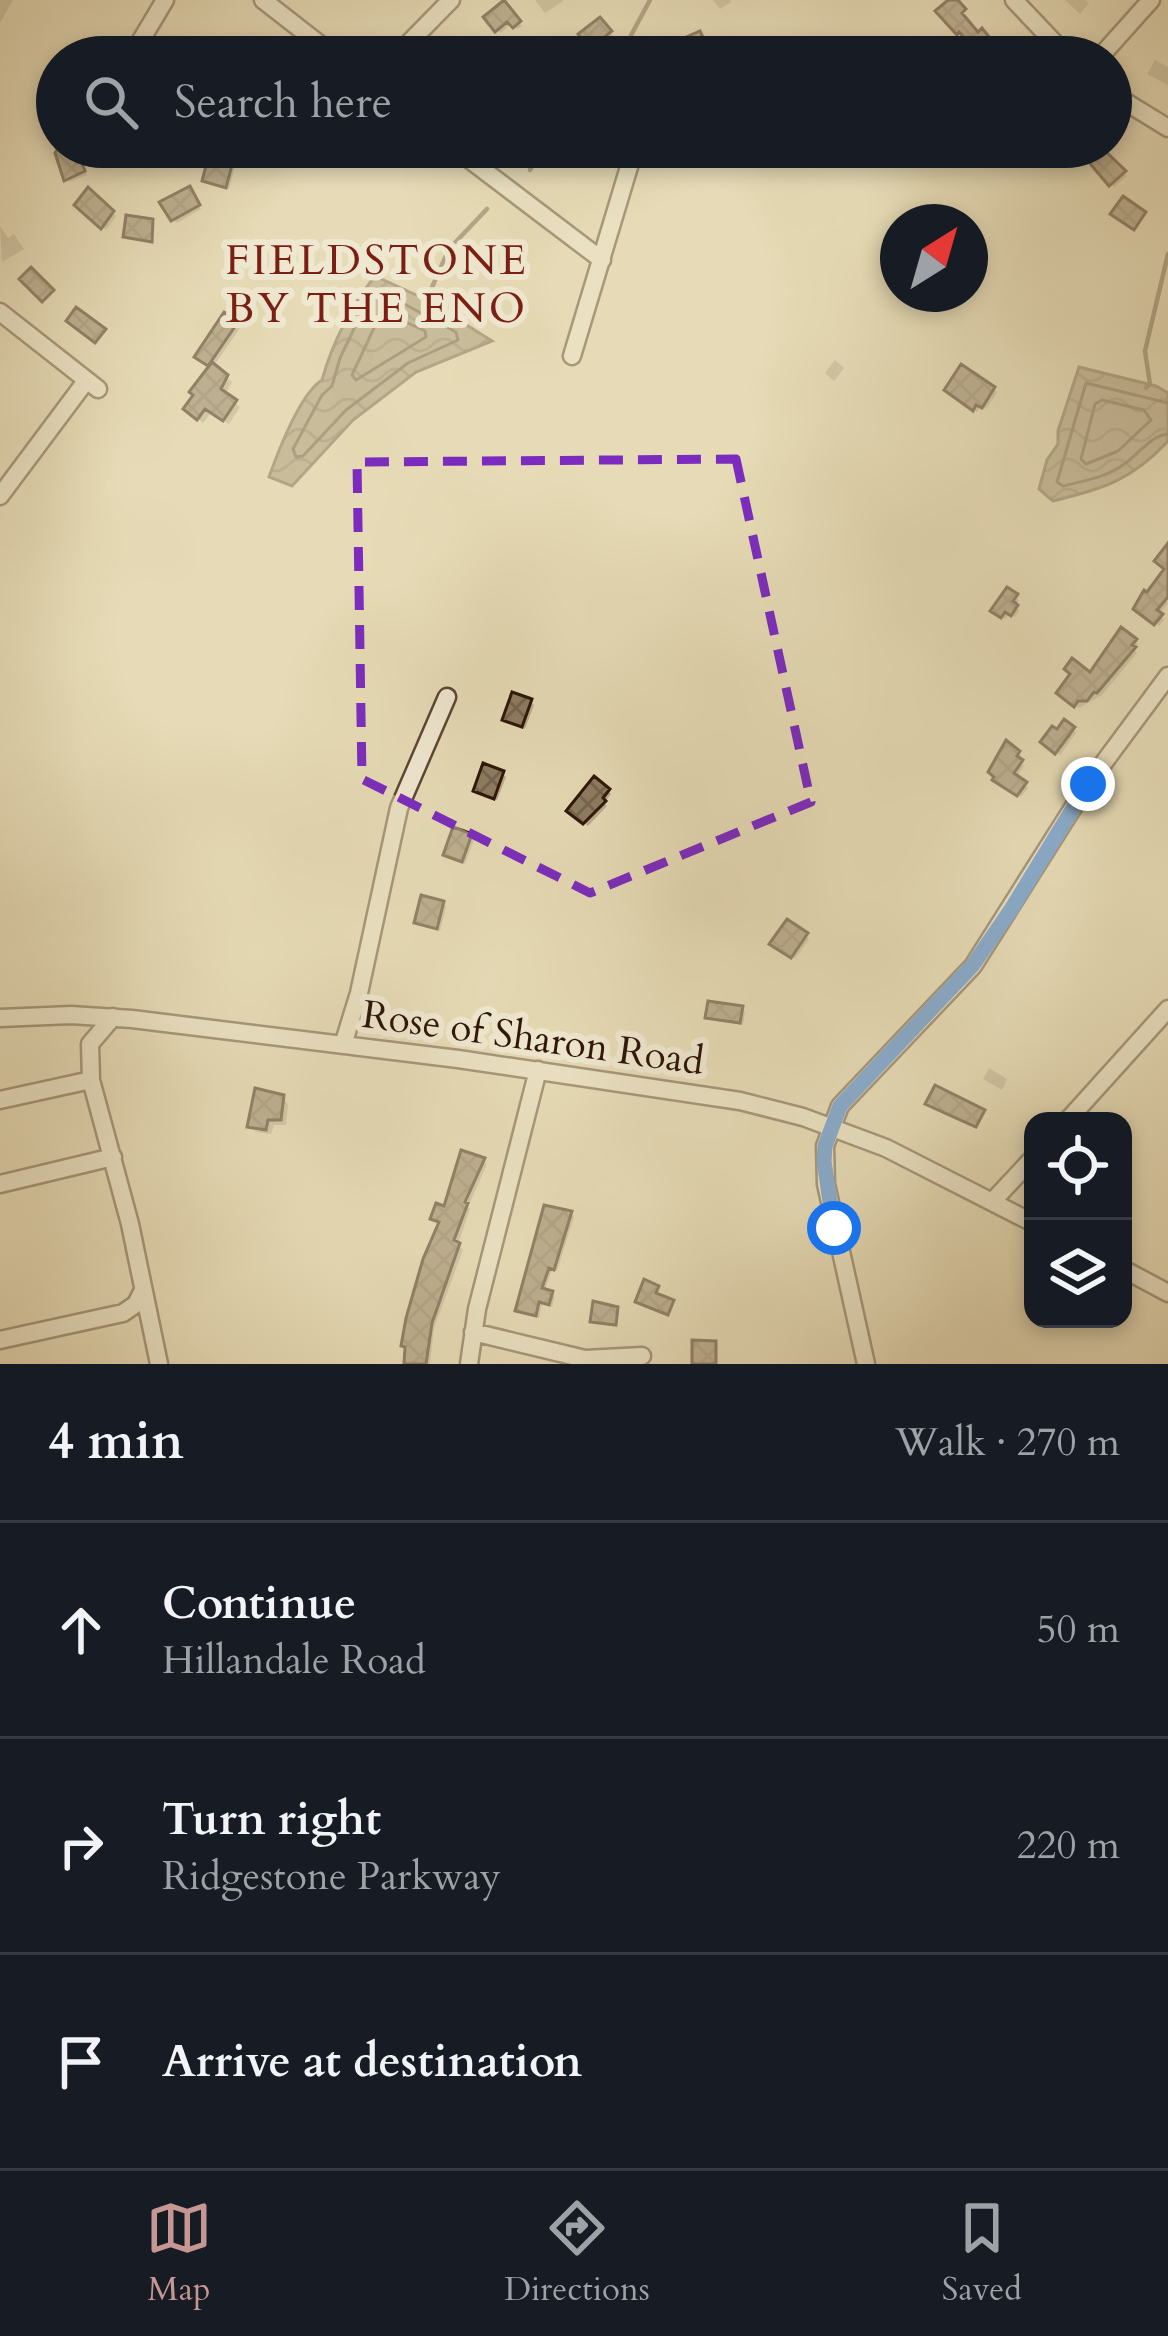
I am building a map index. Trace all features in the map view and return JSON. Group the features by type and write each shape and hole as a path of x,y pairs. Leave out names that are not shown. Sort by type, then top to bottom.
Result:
{"street":[{"path":"144,36 165,0"},
{"path":"263,0 309,36"},
{"path":"416,36 451,0"},
{"path":"1014,0 1048,36"},
{"path":"1118,36 1150,0"},
{"path":"1132,106 1168,128"},
{"path":"481,168 602,260"},
{"path":"572,356 629,168"},
{"path":"0,312 92,385 0,496"},
{"path":"866,1364 826,1184 825,1146 840,1106 988,946 1088,784 1168,676"},
{"path":"343,1045 399,808 447,697"},
{"path":"1075,1112 1168,1009"},
{"path":"62,1015 79,1038 91,1077"},
{"path":"113,1017 90,1044 91,1077 140,1265 158,1364"},
{"name":"Rose of Sharon Road","path":"0,1018 113,1017 538,1070 740,1101 886,1148 1027,1220"},
{"path":"469,1364 538,1070"},
{"path":"0,1100 91,1077"},
{"path":"0,1184 113,1157"},
{"path":"992,1202 1024,1168"},
{"path":"1132,1274 1168,1293"},
{"path":"0,1340 123,1313 136,1304 142,1292"},
{"path":"473,1333 585,1359 641,1356"}],"highlighted area":[{"path":"736,459 811,802 590,893 362,779 357,462"}],"water":[{"path":"375,276 427,300 492,341 416,372 353,420 292,486 269,477 298,410 322,380 343,325"},
{"path":"1079,367 1168,393 1168,441 1116,481 1053,501 1039,489 1047,460 1058,444"}],"building":[{"path":"504,0 521,21 513,28 507,22 495,32 483,17"},
{"path":"948,0 958,0 978,32 982,28 988,36 957,35 935,11"},
{"path":"600,17 612,31 606,36 578,34"},
{"path":"60,168 84,168 85,171 64,181"},
{"path":"205,168 231,168 226,188 202,181"},
{"path":"1094,168 1126,171 1109,186"},
{"path":"190,186 200,205 171,221 159,202"},
{"path":"88,187 114,211 101,229 74,205"},
{"path":"1123,196 1146,212 1134,230 1110,214"},
{"path":"126,215 153,219 152,242 123,237"},
{"path":"31,267 54,290 42,302 19,279"},
{"path":"76,307 106,329 95,343 66,321"},
{"path":"224,312 238,322 208,366 194,357"},
{"path":"212,362 228,375 221,389 237,400 223,421 205,409 197,420 183,409 193,395 189,392"},
{"path":"961,364 995,387 982,408 976,405 973,411 944,390"},
{"path":"1168,543 1168,597 1157,610 1163,614 1154,625 1133,609 1164,569 1154,561"},
{"path":"1007,587 1018,594 1013,601 1018,605 1011,616 1005,612 1001,618 990,611"},
{"path":"1121,627 1137,639 1132,645 1136,647 1097,693 1074,707 1056,693 1070,674 1064,669 1072,658 1090,672"},
{"path":"512,692 532,699 522,727 502,720"},
{"path":"1064,719 1075,727 1055,754 1040,742"},
{"path":"1006,740 1023,760 1014,773 1027,782 1017,796 992,780 988,772"},
{"path":"483,763 504,771 494,799 473,791"},
{"path":"594,776 610,789 603,798 606,801 583,824 566,811"},
{"path":"453,827 472,834 462,862 443,855"},
{"path":"421,895 444,901 437,929 414,923"},
{"path":"787,919 808,933 791,958 769,944"},
{"path":"708,1001 743,1006 740,1023 705,1018"},
{"path":"935,1085 985,1110 976,1127 925,1104"},
{"path":"255,1088 284,1095 281,1120 268,1120 266,1130 247,1127"},
{"path":"461,1150 485,1158 454,1240 460,1243 432,1323 426,1364 404,1364 405,1347 401,1346 406,1318 439,1222 430,1219 436,1203 444,1206"},
{"path":"544,1205 572,1211 554,1270 549,1268 542,1288 553,1291 549,1305 539,1302 536,1316 515,1311"},
{"path":"644,1279 659,1286 656,1293 674,1300 668,1315 635,1302"},
{"path":"593,1301 618,1307 616,1325 590,1322"},
{"path":"692,1340 716,1341 716,1364 692,1364"}],"waterway":[{"path":"631,36 650,0"},
{"path":"425,303 449,249 487,209"},
{"path":"1146,388 1150,384 1145,351 1168,254"}],"district":[{"name":"FIELDSTONE BY THE ENO","path":"377,284"}],"route":[{"path":"834,1228 824,1161 840,1106 988,946 1088,784"}]}
